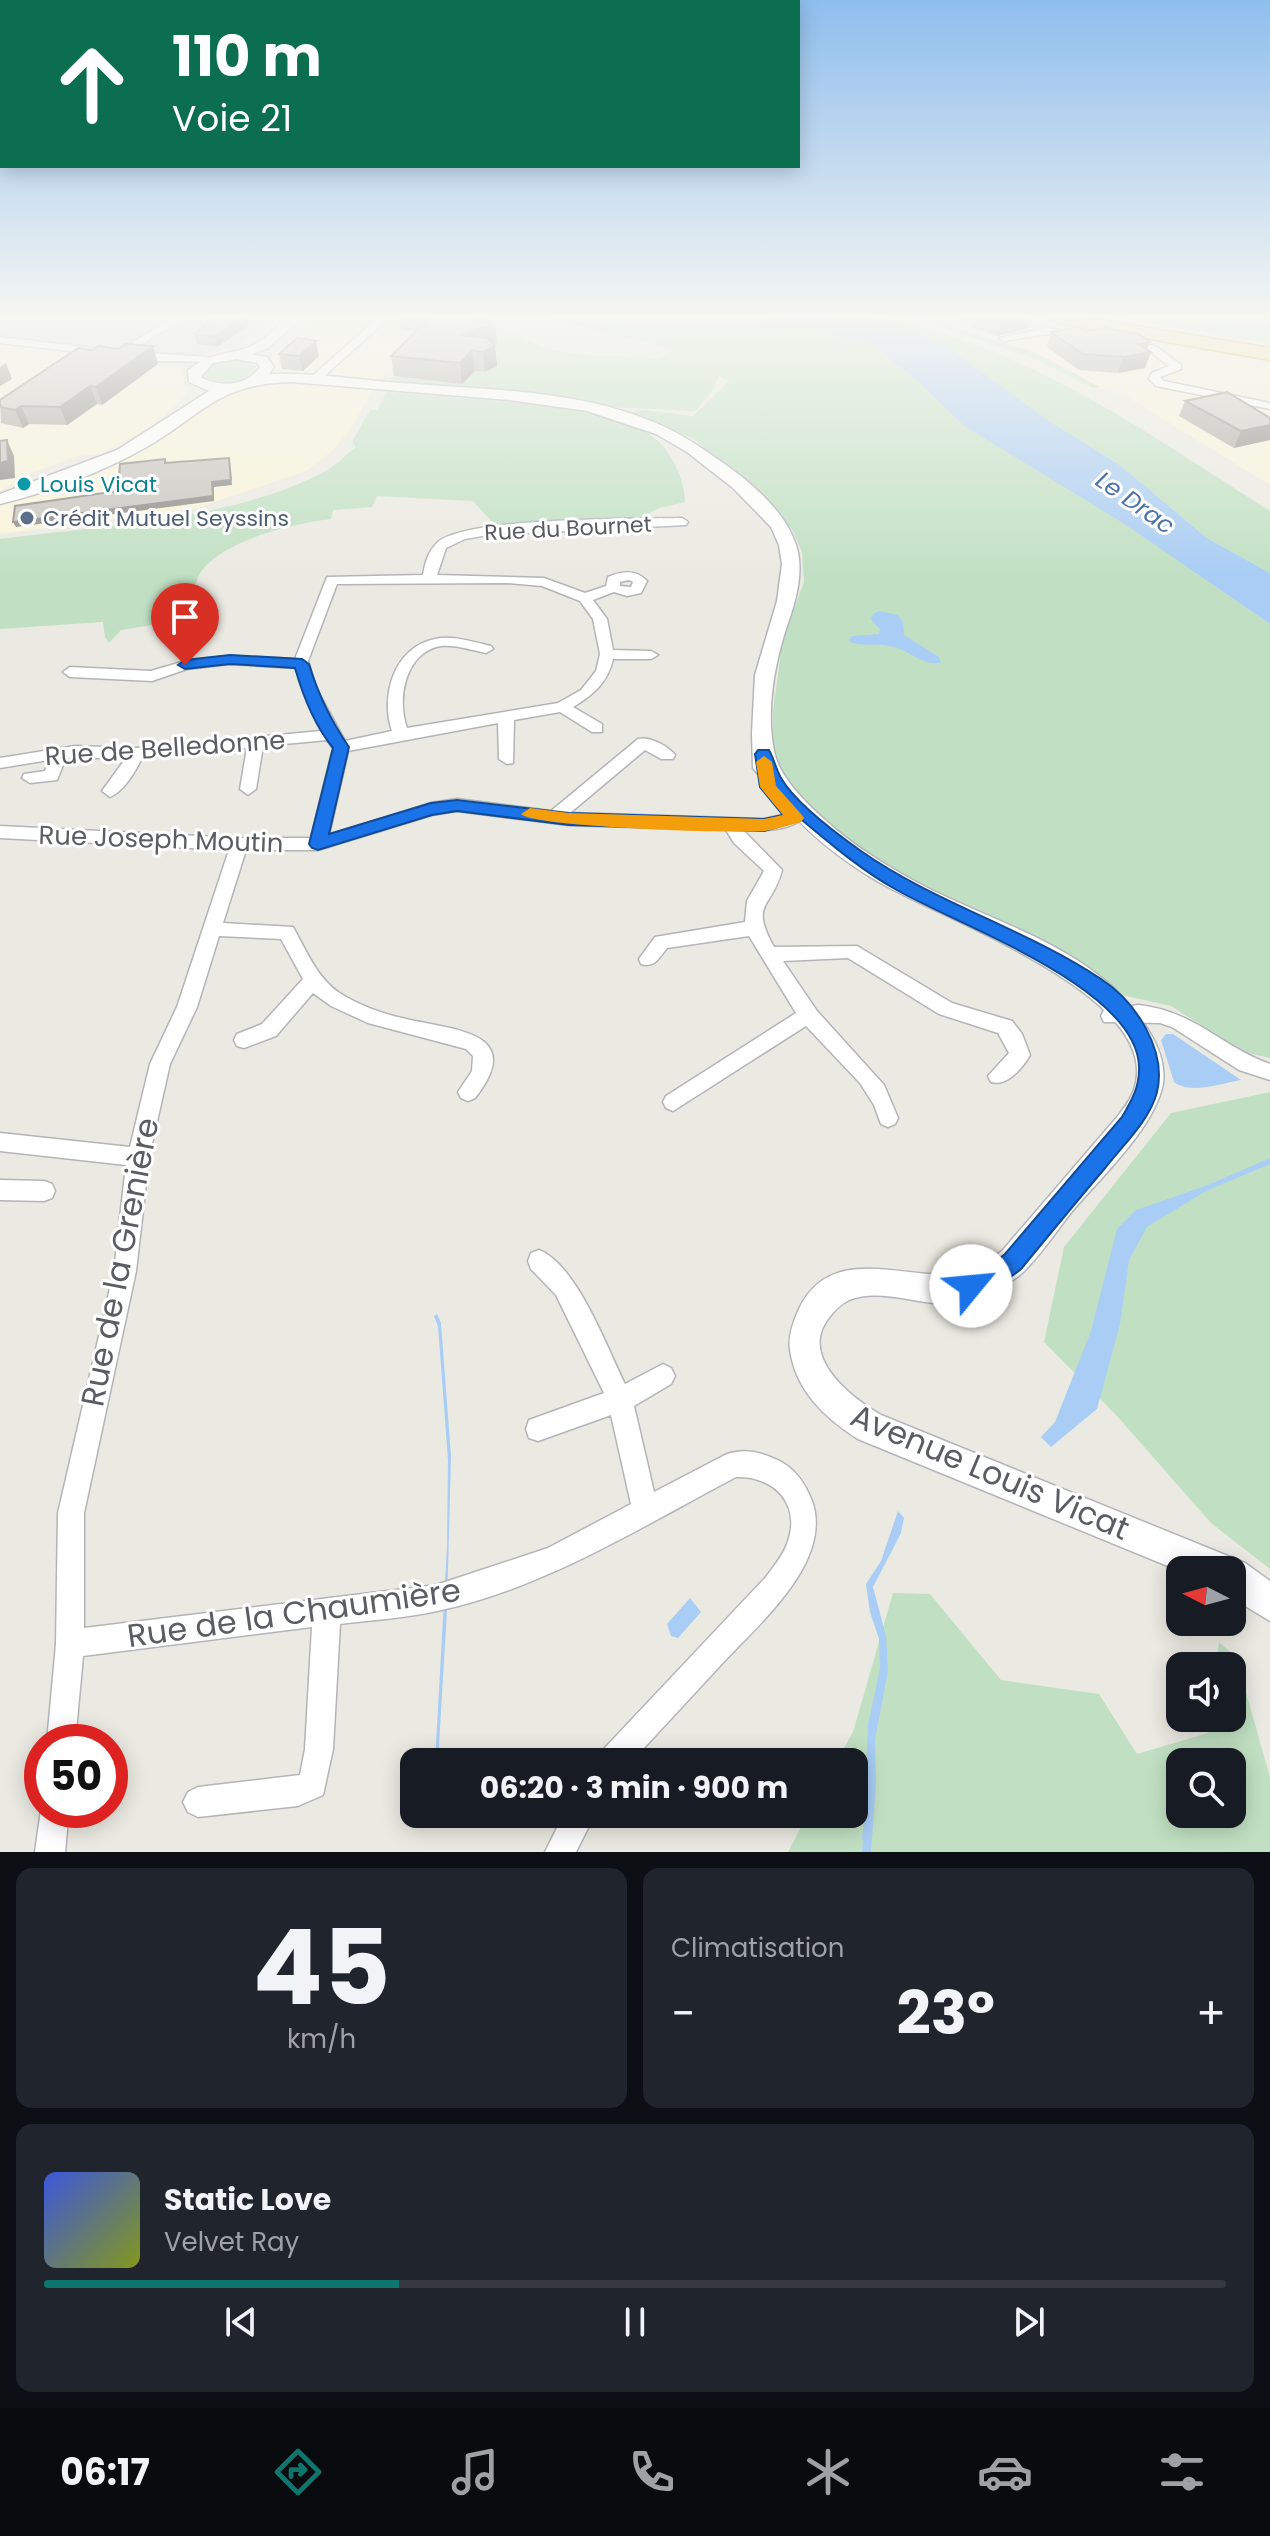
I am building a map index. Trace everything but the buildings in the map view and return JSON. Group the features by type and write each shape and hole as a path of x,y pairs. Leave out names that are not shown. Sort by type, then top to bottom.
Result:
{"main road":[{"path":"0,496 106,454 186,403"},
{"path":"0,496 114,457 157,434 199,403"},
{"path":"551,403 611,413 680,441 745,491 779,528 791,562 790,588 771,641 765,675 763,754 768,787 876,880 1054,972 1118,1015"},
{"name":"Avenue Louis Vicat","path":"1118,1015 1136,1071 1135,1113 1091,1169 999,1273 971,1286 952,1289 871,1281 837,1290 823,1301 807,1326 808,1358 821,1389 842,1411 870,1427 1186,1556"},
{"path":"1246,1586 1270,1603"}],"street":[{"name":"Rue du Bournet","path":"429,580 434,554 447,540 471,534 682,522"},
{"path":"318,844 336,741 309,688 302,664 332,580 508,579 544,582 585,598 600,619 607,654 603,672 586,693 562,707 597,728"},
{"path":"585,598 613,588"},
{"path":"401,734 394,719 394,695 400,677 413,658 427,646 443,642 486,649"},
{"path":"607,654 651,655"},
{"path":"70,672 152,676 185,665 230,660 302,664"},
{"name":"Rue de Belledonne","path":"0,763 60,753 136,753 256,743 336,741 506,719 562,707"},
{"path":"506,719 507,759"},
{"path":"555,817 644,743 657,728"},
{"path":"248,789 256,743"},
{"path":"644,743 667,755"},
{"path":"30,778 51,776 60,753"},
{"path":"110,791 128,770 136,753"},
{"name":"Rue Joseph Moutin","path":"0,832 239,844 318,844 431,809 457,805 555,817 732,824 764,825 799,816"},
{"path":"732,824 739,841 767,861 773,870 771,880 755,900 752,914 754,928 808,1015 875,1087 886,1107 888,1118"},
{"name":"Rue de la Grenière","path":"63,1724 70,1644 71,1513 125,1271 138,1157 160,1064 187,1007 239,844"},
{"path":"648,959 661,942 754,928"},
{"path":"212,929 287,932 313,980 336,1000 411,1029 461,1038 479,1048 483,1058 481,1076 468,1092"},
{"path":"770,954 851,951 946,1009 1005,1027 1015,1040 1020,1055 998,1076"},
{"path":"244,1040 269,1030 313,980"},
{"path":"1118,1015 1149,1011 1172,1016 1221,1052 1270,1072"},
{"path":"673,1102 808,1015"},
{"path":"0,1142 138,1157"},
{"path":"0,1190 44,1191"},
{"path":"539,1261 564,1287 620,1400 645,1509"},
{"path":"538,1429 620,1400 663,1376"},
{"name":"Rue de la Chaumière","path":"70,1644 436,1598 554,1559 718,1469 749,1462 764,1464 788,1481 797,1494 804,1527 801,1544 775,1586 624,1748"},
{"path":"198,1802 298,1791 313,1785 319,1749 327,1612"},
{"path":"50,1852 52,1828"},
{"path":"560,1852 573,1828"}],"shaded area":[{"path":"0,403 177,403 153,426 101,454 77,456 32,473 0,491"},
{"path":"205,403 365,403 333,450 306,471 197,508 0,534 0,501 104,463"},
{"path":"1138,403 1270,403 1270,485"}],"green space":[{"path":"381,403 524,403 608,418 638,428 658,441 674,462 685,502 659,508 637,519 495,525 473,501 377,496 372,507 333,510 331,519 277,530 236,545 219,555 205,567 194,592 193,605 209,614 211,624 152,625 121,630 109,643 103,622 0,629 0,539 165,519 248,501 286,489 326,471 356,447 352,442 370,410 377,410"},
{"path":"577,403 702,403 695,411"},
{"path":"706,403 950,403 1270,624 1270,1058 1243,1052 1171,1006 1122,995 1087,971 880,865 816,816 783,775 773,745 773,710 783,637 804,582 802,552 792,529 722,461 692,438 629,413 643,410 693,416"},
{"path":"1017,403 1098,403 1270,511 1270,573 1207,538 1120,465"},
{"path":"1270,1092 1270,1569 1211,1523 1117,1416 1044,1342 1064,1247 1171,1113"},
{"path":"893,1593 930,1594 1001,1680 1099,1694 1137,1754 1208,1732 1246,1732 1246,1692 1270,1777 1270,1852 788,1852 801,1828 868,1828 868,1748 844,1748 853,1732"},
{"path":"1219,1642 1230,1652 1218,1652"}],"water":[{"name":"Le Drac","path":"941,403 1025,403 1120,465 1207,538 1270,573 1270,624 1123,523 963,425"},
{"path":"879,611 898,615 903,622 904,635 939,657 941,663 927,662 900,649 849,641 852,636 879,634 880,629 871,619"},
{"path":"1166,1034 1173,1034 1241,1080 1197,1088 1174,1082 1161,1040"},
{"path":"1270,1158 1270,1164 1206,1191 1147,1227 1129,1260 1120,1324 1097,1409 1051,1447 1041,1437 1055,1422 1091,1331 1117,1229 1136,1210 1208,1185"},
{"path":"437,1314 441,1323 451,1456 447,1610 439,1748 436,1748 447,1546 448,1460 438,1326 434,1316"},
{"path":"898,1511 904,1518 901,1533 873,1587 886,1636 888,1671 875,1740 876,1783 871,1852 862,1852 864,1830 867,1833 869,1818 868,1725 880,1668 879,1639 870,1612 866,1584 881,1561"},
{"path":"690,1598 701,1612 678,1638 671,1636 667,1624"}],"waterway":[{"path":"865,1838 866,1828"}],"slow traffic":[{"path":"530,814 569,819 764,825 795,818 768,787 764,762"}],"place":[{"name":"Louis Vicat","path":"24,484"},
{"name":"Crédit Mutuel Seyssins","path":"27,518"}],"route":[{"path":"185,665 230,660 302,664 309,688 331,735 341,747 318,844 431,809 457,805 569,819 782,823 795,818 768,787 763,754 774,779 788,799 802,814 855,855 903,886 972,917 1096,986 1125,1013 1146,1049 1150,1065 1147,1093 1129,1123 1013,1261 999,1273 971,1286"}]}
